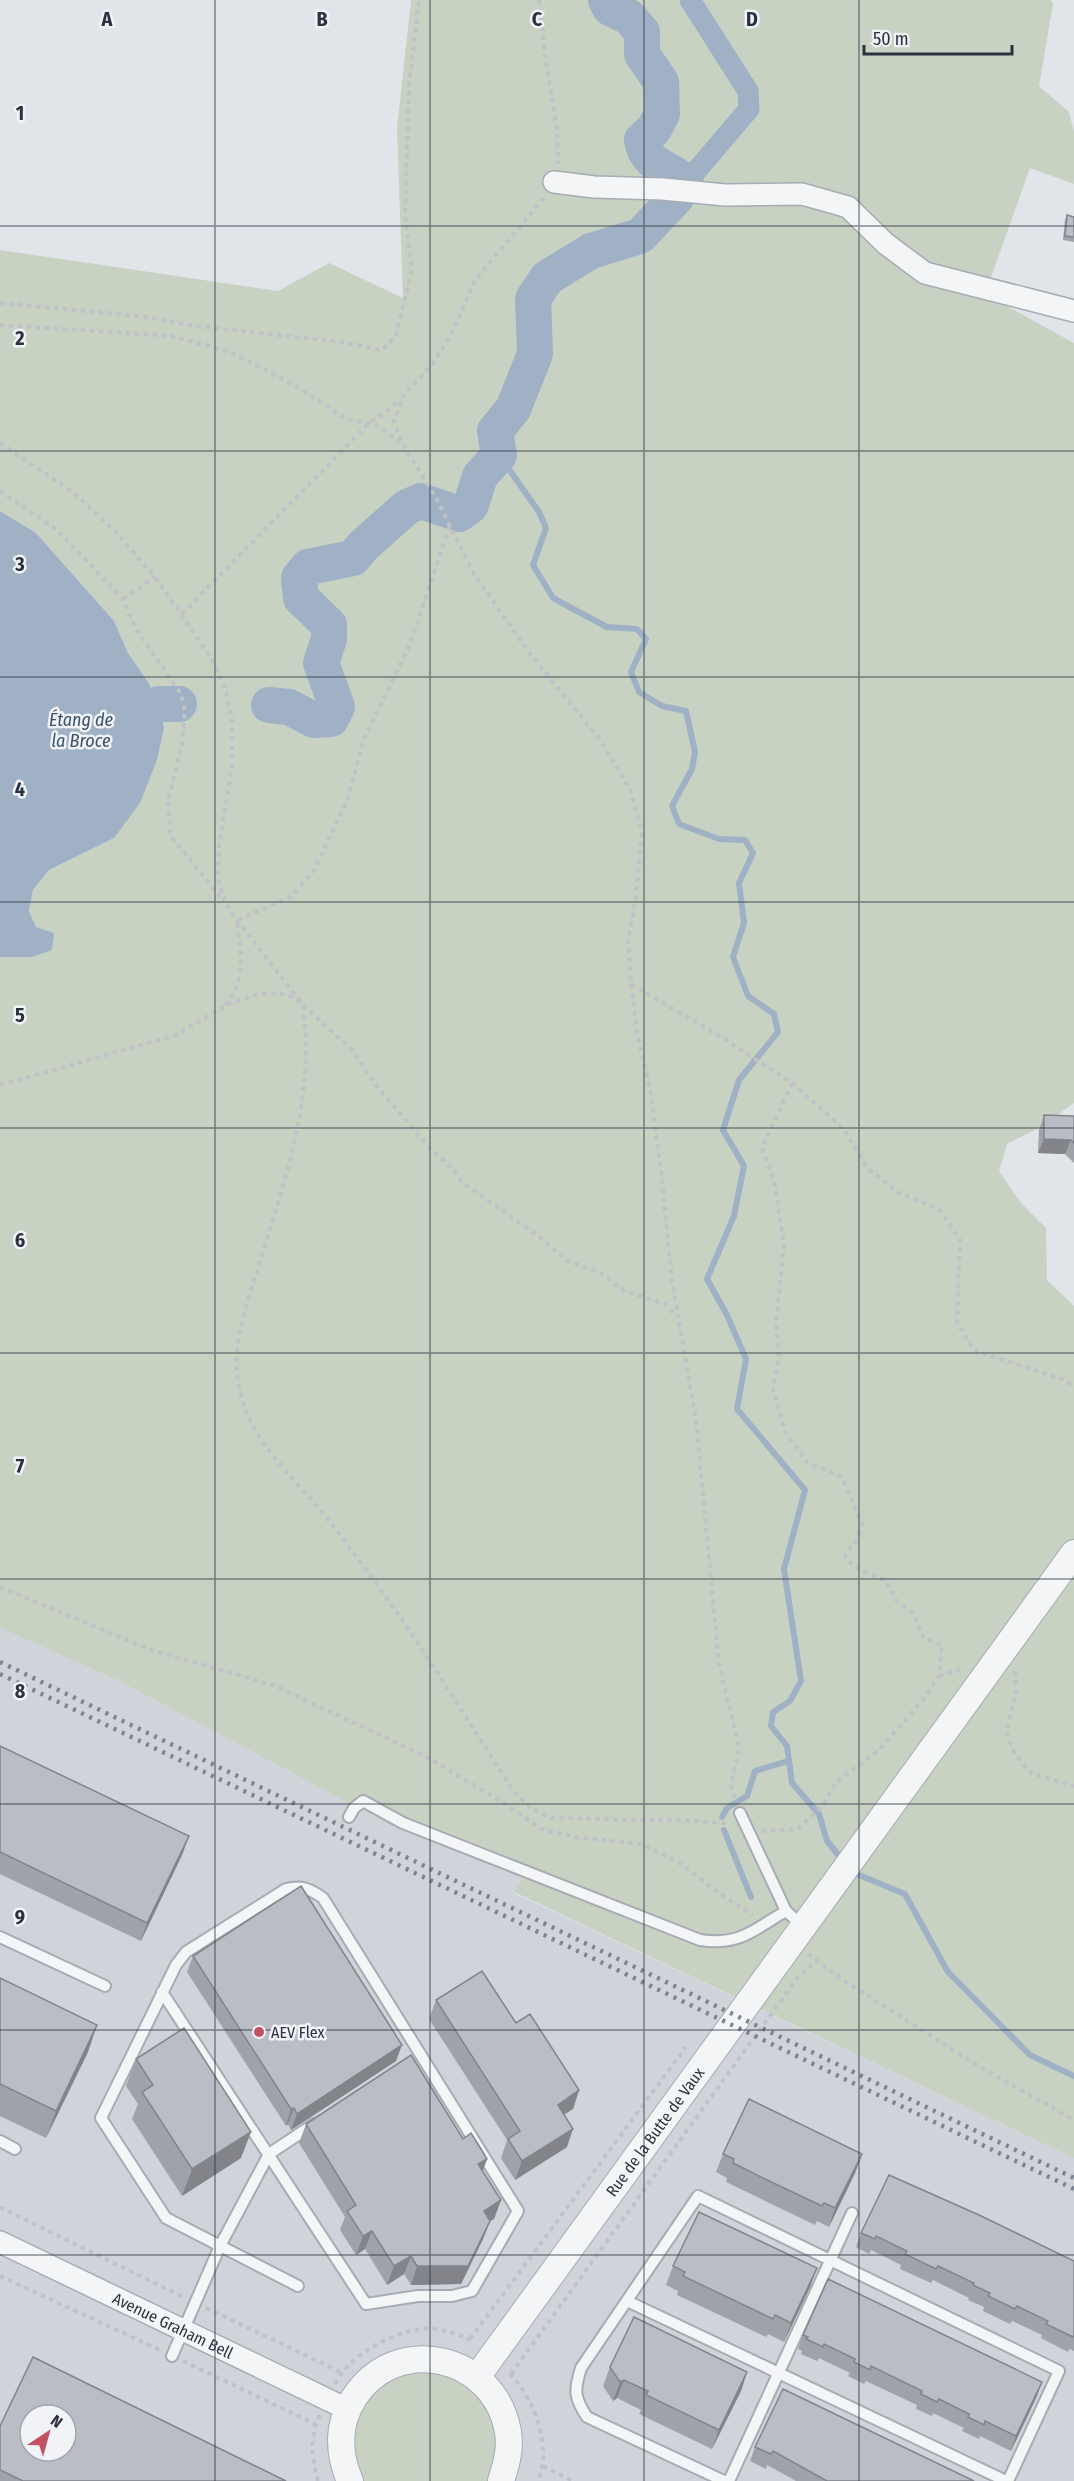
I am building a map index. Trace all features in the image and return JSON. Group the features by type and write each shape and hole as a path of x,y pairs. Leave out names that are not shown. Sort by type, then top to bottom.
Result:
{"street":[{"path":"554,182 594,187 663,189 725,195 802,194 848,207 886,244 926,273 1074,311"},
{"name":"Rue de la Butte de Vaux","path":"477,2377 794,1926 832,1884 856,1852 1074,1552"},
{"name":"Avenue Graham Bell","path":"0,2242 183,2332 337,2404"},
{"path":"350,2481 342,2462 337,2404 380,2371 404,2361 430,2359 455,2364 477,2377 492,2393 503,2412 508,2434 508,2456 501,2481"}],"lane":[{"path":"349,1817 354,1808 363,1801 403,1823 700,1940 720,1943 740,1939 766,1923 794,1926"},
{"path":"740,1813 794,1926"},
{"path":"162,1992 366,2304 418,2296 452,2296 472,2291 518,2211 415,2057 323,1898 311,1890 298,1886 286,1888 186,1952 176,1965 162,1992 101,2118 166,2218 298,2286"},
{"path":"0,1937 105,1986"},
{"path":"172,2356 220,2246 269,2154 326,2116"},
{"path":"0,2141 15,2149"},
{"path":"627,2301 1007,2481 1059,2371 698,2196 581,2368 576,2385 577,2402 587,2417 724,2481"},
{"path":"729,2481 852,2213"}],"path":[{"path":"0,303 139,316 196,326 341,342 382,350 396,336 412,268 405,215 409,86 419,0"},
{"path":"182,614 369,423 404,396 432,365 451,335 475,280 541,203 554,182 559,157 539,0"},
{"path":"0,325 172,336 230,352 296,386 346,419 376,425 402,443"},
{"path":"404,396 394,421 402,443 436,498 474,574 528,651 600,740 630,789 642,830 636,896 628,941 631,984 637,1033 650,1089 678,1317 696,1420 719,1664 739,1748 731,1786 733,1796"},
{"path":"0,443 73,492 112,529 155,577 210,656 225,687 232,722 232,768 219,847 218,878 225,902"},
{"path":"0,491 57,530 123,599 136,629 181,694 185,711 182,744 168,801 170,835 225,902 303,1005 307,1034 302,1111 290,1164 239,1336 237,1355 239,1387 251,1423 273,1456 326,1517 432,1662 515,1793 531,1808 551,1818 699,1821 732,1824 749,1831 798,1829 824,1804 836,1782 879,1750 923,1700 939,1676 942,1645 924,1638 913,1613 896,1600 886,1581 853,1566 845,1555 856,1541 862,1524 842,1477 808,1463 784,1432 773,1389 779,1357 776,1323 784,1245 774,1180 762,1148 792,1083"},
{"path":"237,920 291,897 314,870 347,801 364,739 410,644 450,525"},
{"path":"123,599 155,577"},
{"path":"225,1006 236,993 242,968 237,920"},
{"path":"631,984 792,1083 844,1129 867,1168 899,1193 940,1210 960,1240 957,1322 973,1350 1065,1380 1074,1388"},
{"path":"0,1085 176,1035 225,1006 254,995 276,993 288,995 303,1005 351,1049 376,1085 427,1145 452,1168 462,1182 541,1238 566,1260 601,1273 624,1291 665,1304 678,1317"},
{"path":"0,1587 151,1650 273,1684 425,1756 504,1803 541,1829 575,1837 641,1844 678,1862 720,1894 766,1923"},
{"path":"1006,1647 1015,1668 1016,1692 1006,1732 1015,1754 1031,1773 1074,1786"},
{"path":"794,1926 818,1961 843,1980 977,2065 1074,2120"},
{"path":"511,2374 798,1977 818,1961"},
{"path":"470,2339 690,2041"},
{"path":"0,2207 341,2372"},
{"path":"318,2481 312,2457 315,2424 337,2404 341,2372 352,2361 386,2339 422,2328 451,2331 470,2339 492,2355 518,2382 535,2413 543,2447 543,2466 538,2481"},
{"path":"543,2466 573,2481"}],"shaded area":[{"path":"0,1628 119,1681 394,1827 523,1877 514,1893 1074,2158 1074,2481 0,2481"}],"green space":[{"path":"411,0 1051,0 1053,4 1039,86 1069,112 1074,132 1074,184 1030,168 985,294 1074,343 1074,1103 1039,1128 1007,1144 999,1171 1020,1202 1046,1228 1047,1280 1074,1306 1074,2158 514,1892 523,1877 394,1827 119,1681 0,1628 0,957 32,957 36,927 29,911 33,890 49,870 114,838 164,728 159,704 148,682 128,653 114,621 36,533 0,511 0,250 278,291 329,263 403,298 397,128"},
{"path":"423,2371 454,2376 480,2393 500,2436 490,2481 364,2481 355,2462 353,2444 355,2426 362,2410 373,2396 387,2385 404,2376"}],"water":[{"name":"Étang de la Broce","path":"0,511 36,533 114,621 128,653 148,682 159,704 164,728 157,760 140,803 114,838 49,870 33,890 29,911 36,927 54,933 52,950 32,957 0,957"}],"building":[{"path":"1067,215 1074,217 1074,237 1065,236"},
{"path":"1044,1115 1074,1116 1074,1143 1071,1140 1044,1139"},
{"path":"0,1746 189,1836 147,1923 0,1852"},
{"path":"301,1886 402,2045 297,2114 294,2108 291,2109 193,1956"},
{"path":"482,1971 516,2023 530,2014 579,2090 558,2105 573,2129 522,2161 508,2139 520,2131 436,2000"},
{"path":"0,1978 97,2025 56,2111 0,2084"},
{"path":"184,2028 251,2132 192,2169 142,2092 153,2085 136,2059"},
{"path":"411,2055 463,2139 471,2133 481,2149 487,2159 478,2164 501,2200 484,2211 490,2221 468,2266 417,2266 411,2256 394,2266 372,2231 363,2236 347,2211 356,2205 306,2124"},
{"path":"749,2099 862,2154 835,2208 824,2203 822,2206 765,2179 733,2163 734,2159 723,2154"},
{"path":"889,2175 1074,2261 1073,2337 1046,2324 1048,2321 1017,2306 1015,2309 988,2296 990,2293 973,2285 974,2283 938,2266 936,2269 876,2236 875,2239 861,2233"},
{"path":"699,2212 817,2268 791,2323 775,2315 773,2319 683,2276 685,2272 673,2266"},
{"path":"828,2279 1042,2382 1016,2436 985,2421 984,2425 968,2417 969,2414 939,2399 937,2402 921,2394 922,2391 871,2366 870,2370 854,2362 855,2359 824,2344 823,2347 806,2339 808,2337 803,2335"},
{"path":"634,2317 747,2372 719,2430 646,2395 648,2391 624,2380 620,2382 610,2367"},
{"path":"33,2357 286,2481 23,2481 0,2470 0,2426"},
{"path":"783,2389 974,2481 827,2481 773,2451 771,2454 755,2447"}],"waterway":[{"path":"269,705 289,707 314,720 331,719 337,707 321,663 329,639 329,625 301,598 299,578 308,567 353,558 364,545 407,507 421,501 459,514 471,505 480,476 499,455 495,431 513,409 535,354 533,299 547,278 591,251 640,236 675,199 686,183 660,166 645,149 642,140 654,129 662,114 661,82 642,54 642,32 629,17 610,8 606,0"},
{"path":"686,183 749,109 748,91 690,0"},
{"path":"499,455 539,512 546,528 533,565 553,598 607,627 637,629 646,639 631,672 639,692 662,706 686,711 695,752 692,769 672,806 679,824 719,839 745,840 753,853 739,883 744,923 733,957 748,996 774,1014 778,1032 739,1080 723,1130 744,1166 734,1216 707,1279 727,1315 746,1359 737,1409 805,1490 784,1569 801,1681 790,1701 773,1712 771,1726 787,1746 792,1783 819,1814 827,1841 840,1857"},
{"path":"159,704 179,704"},
{"path":"722,1817 727,1808 747,1796 755,1771 788,1761"},
{"path":"724,1830 751,1897"},
{"path":"859,1875 905,1894 948,1972 1030,2055 1074,2076"}],"railway":[{"path":"0,1662 1074,2178"},
{"path":"0,1674 1074,2189"}],"place":[{"name":"AEV Flex","path":"259,2032"}]}
